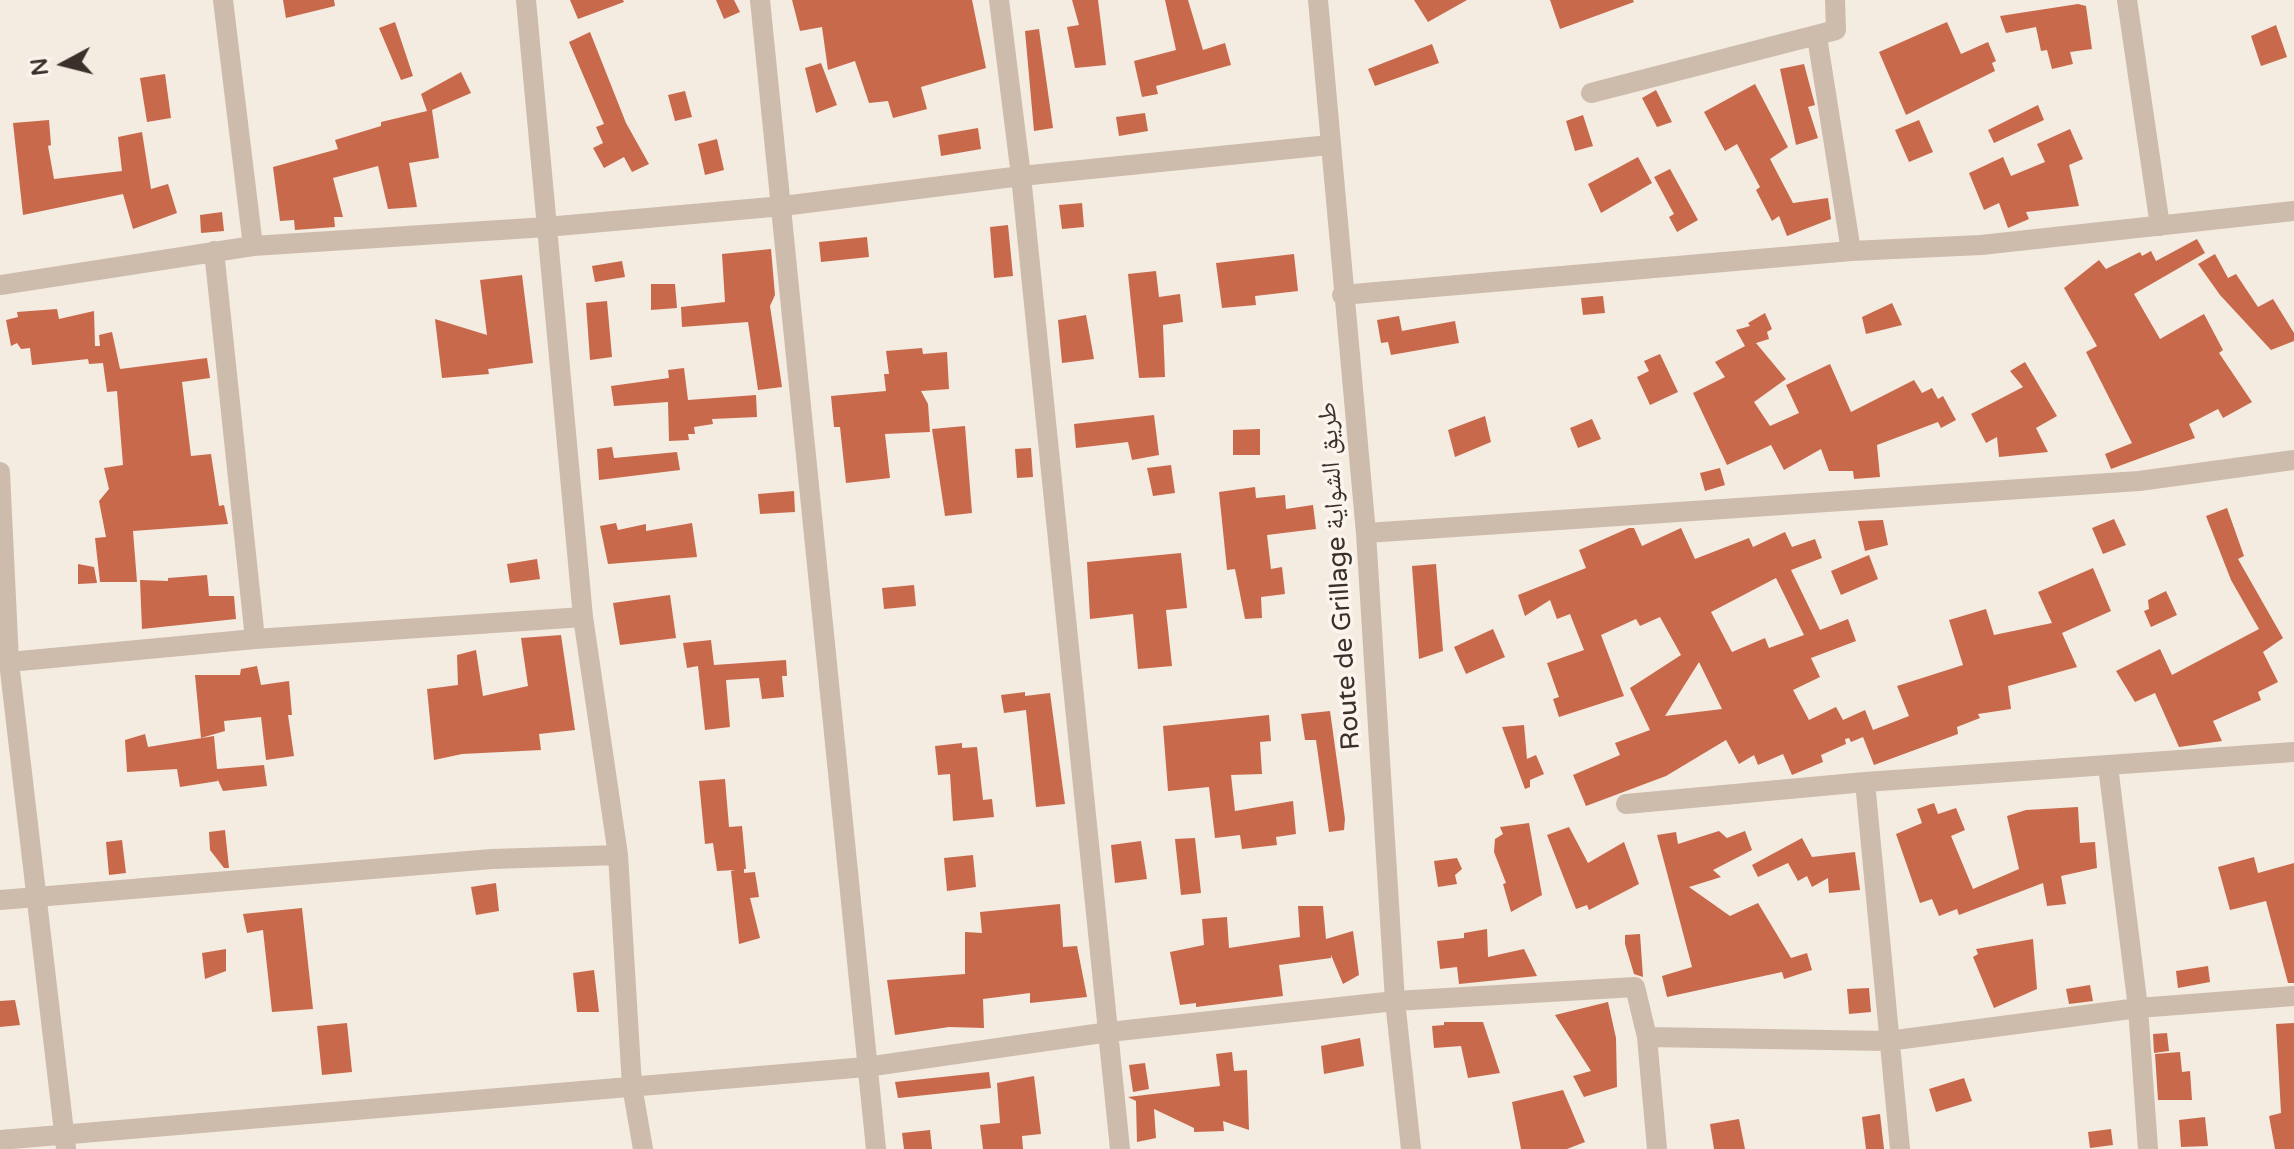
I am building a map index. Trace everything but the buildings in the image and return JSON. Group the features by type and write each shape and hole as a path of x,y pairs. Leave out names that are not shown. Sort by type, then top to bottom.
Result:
{"street":[{"path":"223,0 253,246"},
{"path":"526,0 583,617 618,855 632,1086 643,1149"},
{"path":"760,0 876,1149"},
{"path":"999,0 1021,176 1120,1149"},
{"name":"Route de Grillage طريق الشواية","path":"1318,0 1342,295 1366,533 1395,1001 1411,1149"},
{"path":"1591,93 1836,30 1835,0"},
{"path":"2127,0 2160,226"},
{"path":"1817,37 1851,251"},
{"path":"0,285 253,246 546,227 783,206 1021,176 1329,145"},
{"path":"1342,295 1851,251 1981,245 2294,211"},
{"path":"214,251 255,639"},
{"path":"1366,533 2139,481 2294,460"},
{"path":"0,472 9,662 65,1142"},
{"path":"9,662 255,639 583,617"},
{"path":"1626,804 1865,782 2294,752"},
{"path":"2108,766 2138,1008 2148,1149"},
{"path":"1865,782 1900,1149"},
{"path":"0,900 492,859 618,855"},
{"path":"0,1140 65,1142 632,1086 866,1067 1109,1032 1395,1001 1635,987 1647,1037 1657,1149"},
{"path":"1647,1037 1888,1041 2138,1008 2294,996"}]}
